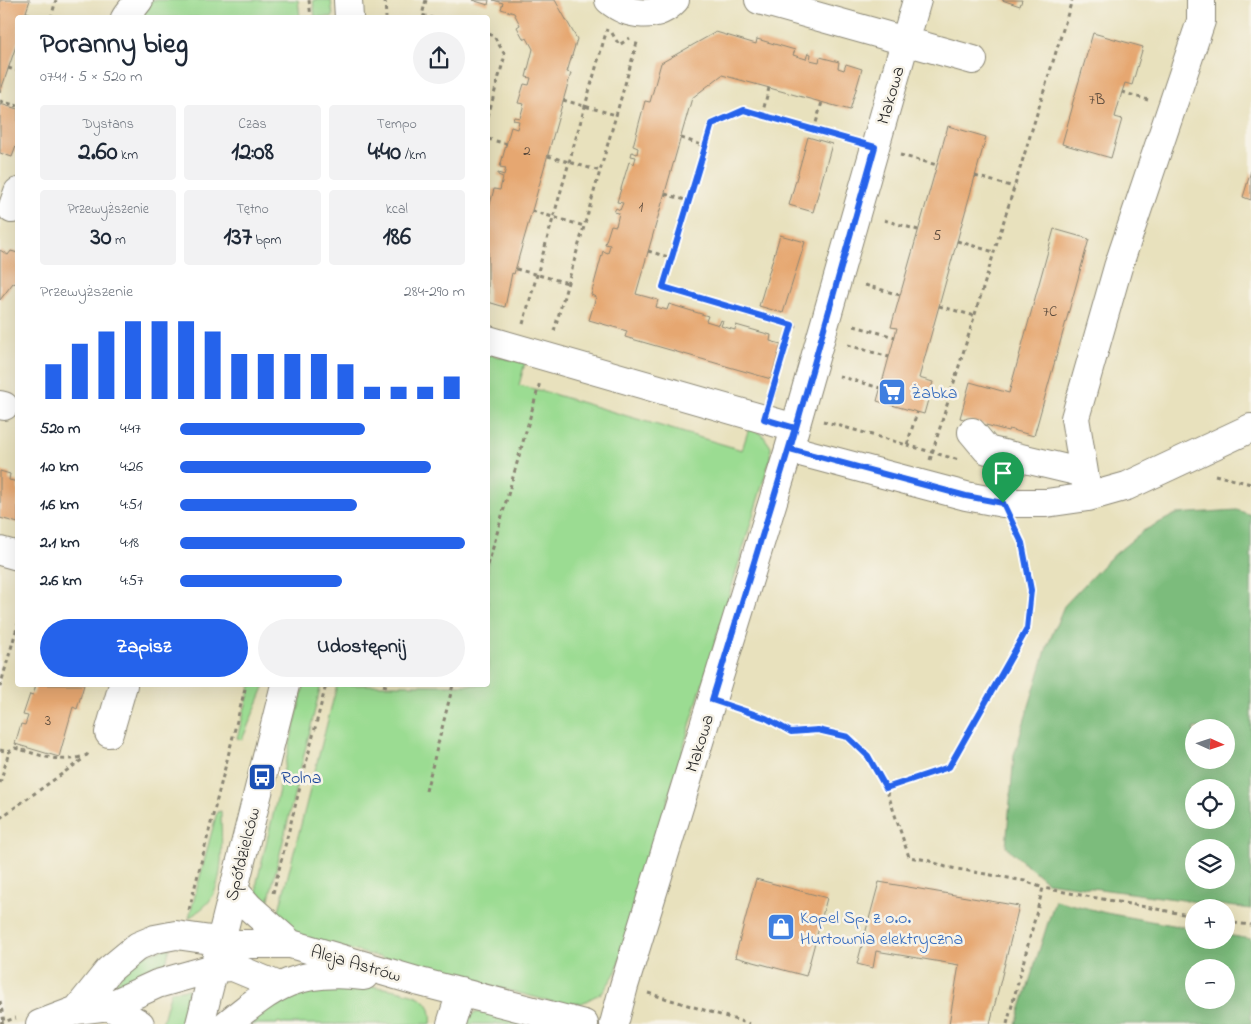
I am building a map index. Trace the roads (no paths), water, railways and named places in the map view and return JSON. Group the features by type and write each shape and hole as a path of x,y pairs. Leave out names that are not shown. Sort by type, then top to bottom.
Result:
{"street":[{"path":"127,15 139,0"},
{"path":"348,0 349,15"},
{"path":"608,13 617,7 628,12 651,13 663,9 675,0"},
{"path":"759,0 973,60"},
{"name":"Makowa","path":"614,1024 624,986 795,430 917,0"},
{"path":"1086,485 1075,418 1118,267 1201,21 1202,0"},
{"path":"490,341 764,419 795,430 922,484 1003,503 1046,503 1086,485"},
{"path":"972,432 987,450 1086,485 1126,486 1251,428"},
{"path":"0,551 15,555"},
{"path":"100,740 122,687"},
{"name":"Spółdzielców","path":"200,1024 284,687"},
{"name":"Aleja Astrów","path":"233,889 249,907 291,944"},
{"path":"77,1010 109,970 138,946 155,938 176,935 220,940"},
{"name":"Aleja Astrów","path":"220,940 239,944 291,944 420,982 584,1024"},
{"path":"40,1024 77,1010 109,1006 157,984 214,968 233,967 279,986"},
{"name":"Aleja Astrów","path":"227,1024 258,999 279,986 313,975 344,973 420,982"},
{"path":"451,1024 461,992"},
{"path":"109,1006 140,1024"}],"place":[{"name":"Żabka","path":"892,392"},
{"name":"Rolna","path":"262,777"},
{"name":"Kopel Sp. z o.o. Hurtownia elektryczna","path":"781,927"}]}
